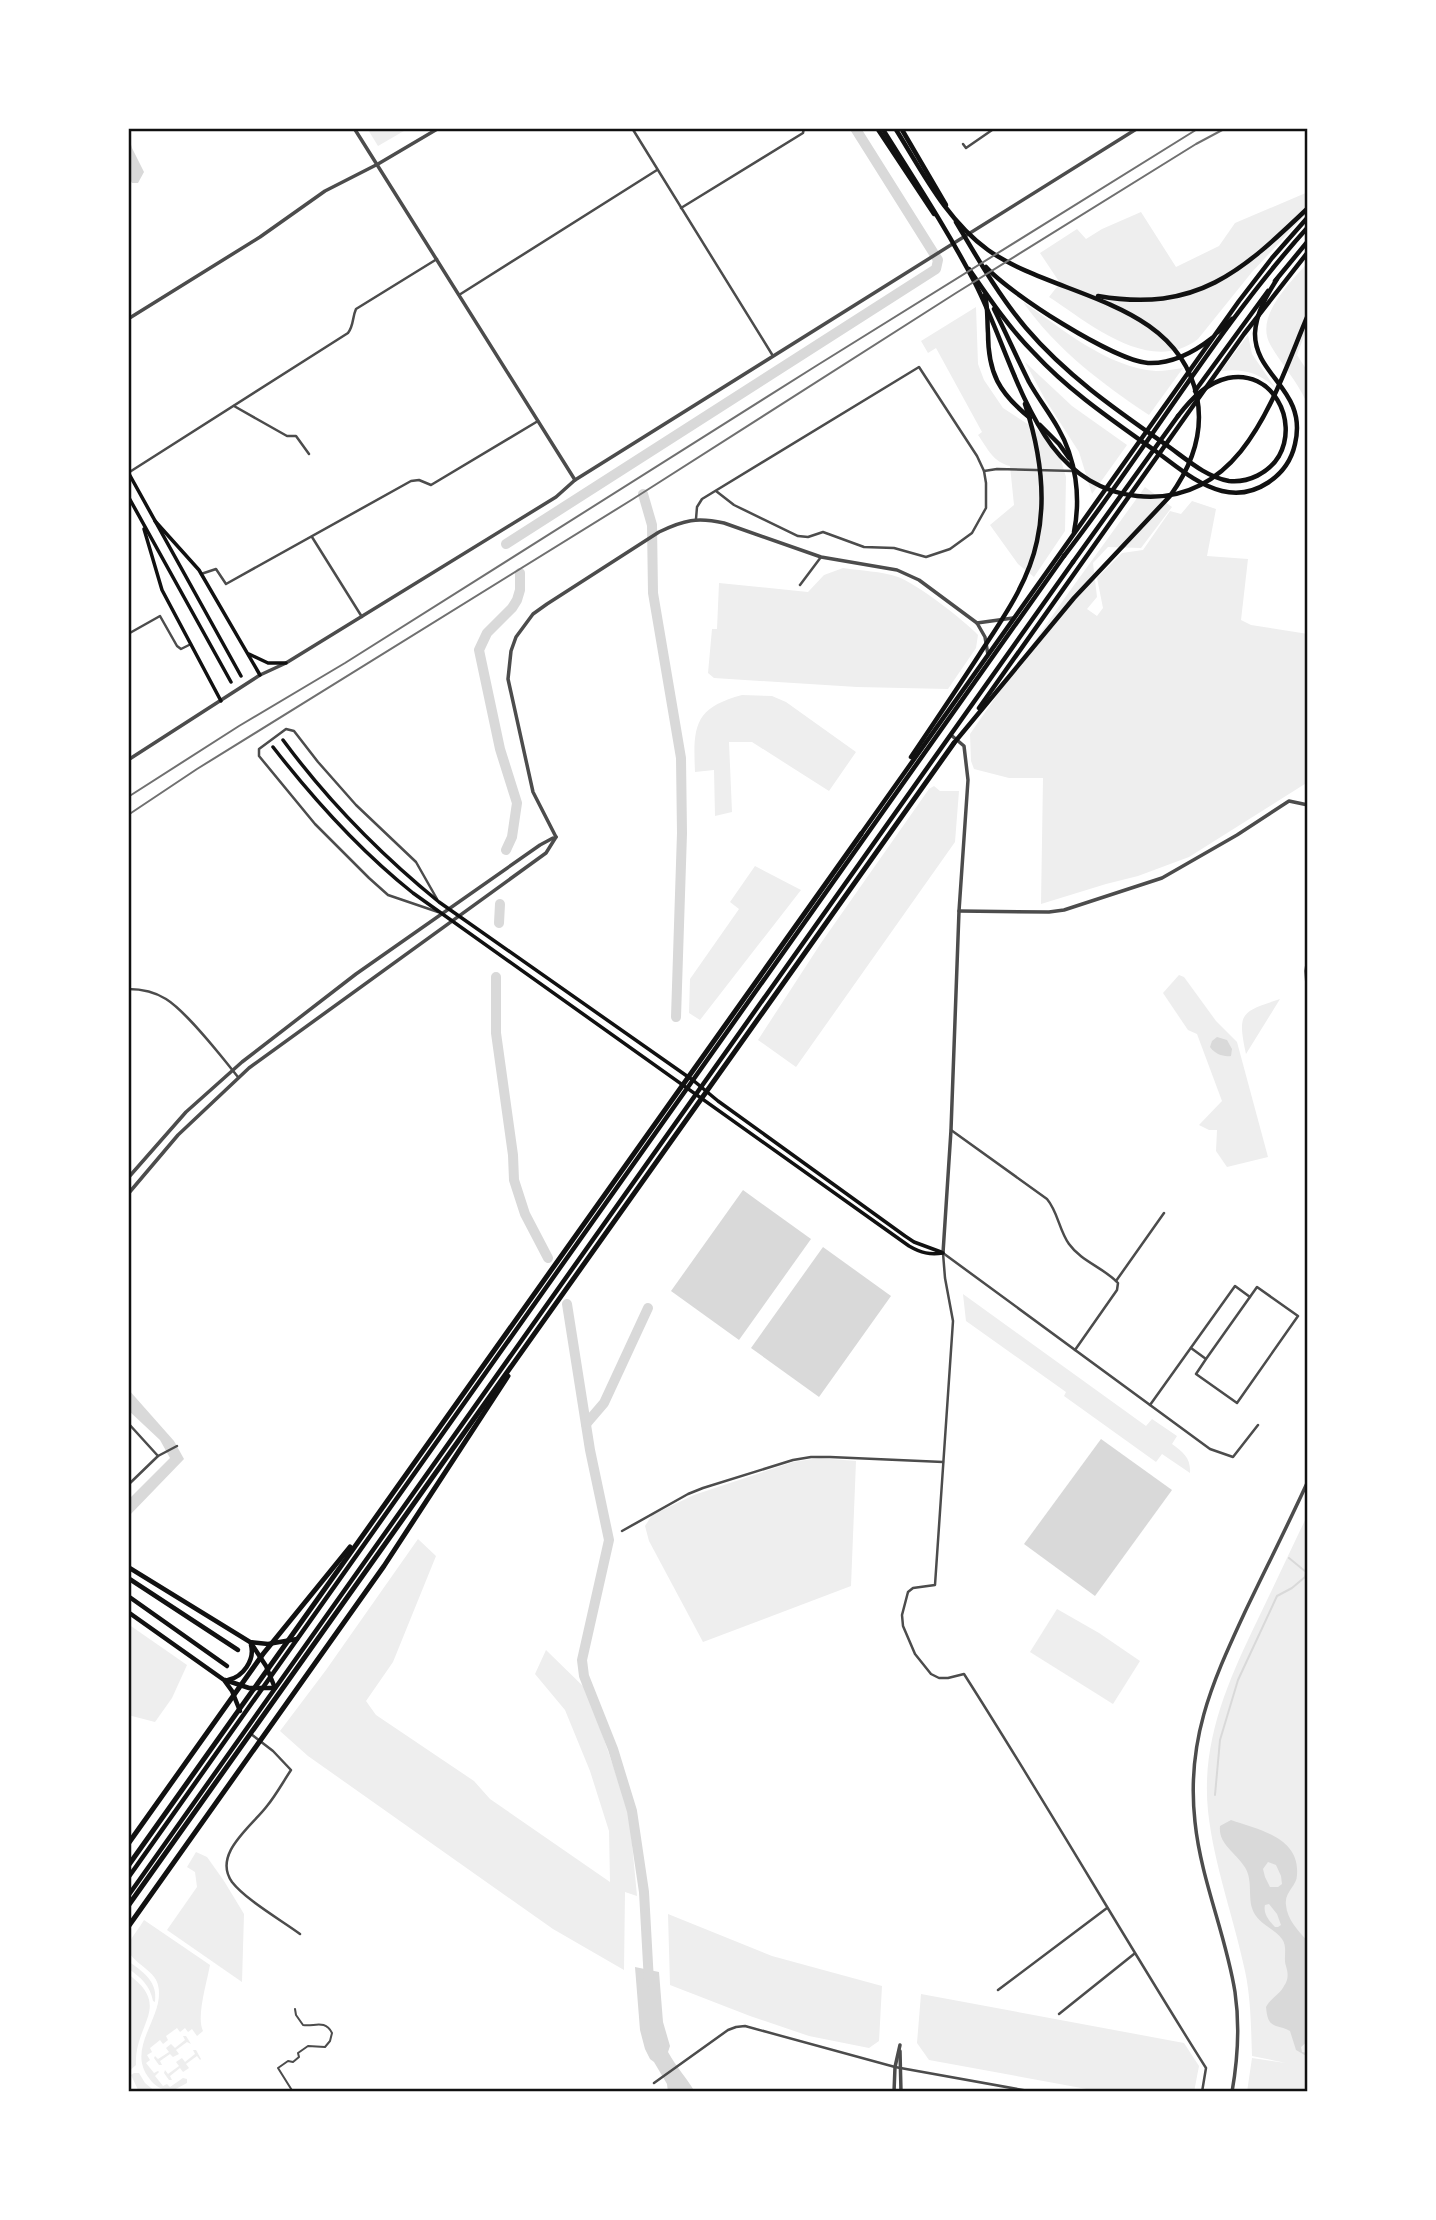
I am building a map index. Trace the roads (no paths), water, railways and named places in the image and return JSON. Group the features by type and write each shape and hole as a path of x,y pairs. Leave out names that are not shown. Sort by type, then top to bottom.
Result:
{"highway":[{"path":"128,1906 954,743"},
{"path":"128,1866 861,834"},
{"path":"128,1927 384,1566 554,1306"},
{"path":"128,1844 263,1654 383,1507"}],"main road":[{"path":"877,128 982,288 1024,343 1048,369 1084,400 1193,477 1216,489 1234,492 1254,489 1274,478 1289,461 1296,441 1297,427 1293,406 1262,360 1256,341 1259,315 1277,279"},
{"path":"882,128 973,279 1034,417 1048,441 1078,473 1102,487 1121,494 1151,497 1171,495 1212,478 1231,463 1248,444 1276,396 1308,315"},
{"path":"128,1896 1073,562 1146,461 1168,429 1178,416 1191,400 1213,384 1227,379 1249,379 1267,388 1278,399 1284,416 1285,439 1276,461 1256,476 1245,480 1230,481 1205,471 1101,398 1056,360 1011,309 898,128"},
{"path":"898,128 944,205 978,242 1015,266 1083,293 1141,321 1165,338 1178,353 1188,370 1197,396 1199,425 1195,448 1183,477 1163,506 1073,598 954,743"},
{"path":"1083,293 1113,299 1146,300 1198,291 1223,280 1246,264 1308,208"},
{"path":"861,834 1233,309 1308,217"},
{"path":"974,252 991,273 1022,298 1108,350 1145,363 1167,362 1197,349 1223,328 1308,228"},
{"path":"1178,416 1277,279 1308,242"},
{"path":"954,743 1258,315 1308,252"},
{"path":"982,288 987,306 989,355 997,384 1011,402 1053,437 1074,468"},
{"path":"982,288 1031,385 1060,432 1074,468 1076,520 1071,543 1064,556"},
{"path":"128,1878 694,1081 989,660 1253,294"},
{"path":"861,834 1004,616 1033,559 1041,518 1041,482 1034,438 1017,379"},
{"path":"128,472 241,676"},
{"path":"128,496 231,682"},
{"path":"150,515 201,574 260,675"},
{"path":"142,520 162,590 221,701"},
{"path":"248,654 268,663 286,663"},
{"path":"283,740 323,792 361,833 439,902 702,1086 718,1101 915,1242 943,1253"},
{"path":"273,747 351,838 391,875 442,914 909,1247 932,1255 943,1253"},
{"path":"128,1567 250,1642 259,1654 275,1688"},
{"path":"128,1577 238,1650"},
{"path":"128,1597 227,1666"},
{"path":"128,1612 224,1680 236,1685 275,1688"},
{"path":"250,1642 268,1644 297,1639"},
{"path":"224,1680 237,1678 249,1662 252,1657 250,1642"},
{"path":"224,1680 239,1703 242,1717"}],"street":[{"path":"354,128 575,480"},
{"path":"128,319 260,237 325,191 439,128"},
{"path":"632,128 773,356"},
{"path":"681,208 803,133 804,128"},
{"path":"984,128 988,133"},
{"path":"963,144 966,148 995,128"},
{"path":"128,760 260,675 286,663 556,497 575,480 1138,128"},
{"path":"458,295 658,169"},
{"path":"128,472 348,333 353,326 356,309 437,259"},
{"path":"696,519 697,507 702,499 919,367 977,456 984,471 986,508 972,533 950,549 926,557 894,548 864,547 823,531 808,537 798,536 734,505 716,491"},
{"path":"234,406 287,436 296,436 309,454"},
{"path":"201,574 216,569 226,584 411,481 419,480 431,485 538,421"},
{"path":"984,471 1074,468"},
{"path":"556,837 533,792 508,678 511,651 520,631 533,614 659,532 679,523 696,519 724,523 821,557 897,570 919,580 977,623 985,637 989,660"},
{"path":"311,536 362,617"},
{"path":"800,585 821,557"},
{"path":"128,634 160,615 177,646 181,649 191,644"},
{"path":"977,623 1020,617"},
{"path":"439,902 416,862 356,806 294,730 286,729 259,749 259,756 301,808 333,844 369,878 388,895 442,914"},
{"path":"951,735 964,746 968,780 943,1253 953,1321 934,1585 913,1588 908,1592 902,1615 903,1626 915,1654 932,1674 939,1678 964,1674 1206,2068 1202,2092"},
{"path":"959,911 1064,910 1162,878 1237,835 1289,801 1308,805"},
{"path":"128,1178 179,1120 232,1070 356,974 540,845 556,837"},
{"path":"128,1194 178,1135 239,1077 546,853 556,837"},
{"path":"1308,957 1308,999"},
{"path":"128,989 151,992 179,1009 239,1077"},
{"path":"951,1130 1047,1199 1052,1205 1063,1235 1074,1251 1116,1280 1117,1290 1075,1350"},
{"path":"1116,1280 1164,1213"},
{"path":"943,1253 1210,1449 1233,1457 1258,1425"},
{"path":"1150,1405 1235,1286 1250,1297"},
{"path":"1257,1287 1298,1316 1237,1403 1196,1374 1206,1359 1257,1287"},
{"path":"1191,1348 1206,1359"},
{"path":"128,1423 158,1456"},
{"path":"128,1485 158,1456 177,1446"},
{"path":"622,1531 688,1494 793,1460 821,1457 943,1462"},
{"path":"1232,2092 1239,2042 1235,1993 1195,1826 1195,1753 1215,1676 1308,1480"},
{"path":"246,1729 291,1770 266,1808 252,1821 227,1854 227,1871 240,1891 300,1934"},
{"path":"998,1990 1107,1908"},
{"path":"1059,2014 1135,1954"},
{"path":"293,2092 278,2068 288,2061 296,2060 298,2053 308,2046 321,2049 325,2047 332,2033 323,2024 303,2025 295,2009"},
{"path":"654,2083 727,2031 745,2026 895,2067 1034,2092"},
{"path":"894,2092 895,2067 900,2045 901,2092"}],"waterway":[{"path":"506,544 936,269 938,260 855,128"},
{"path":"643,494 652,525 653,593 681,758 682,833 676,1017"},
{"path":"506,850 512,837 517,803 500,749 479,650 487,633 517,600 520,573"},
{"path":"499,923 500,904"},
{"path":"496,977 496,1033 514,1180 525,1214 548,1258"},
{"path":"567,1304 590,1450 609,1540 582,1660 584,1676 613,1749 632,1811 644,1892 649,1982"},
{"path":"586,1424 604,1403 648,1308"},
{"path":"1215,1795 1220,1740 1238,1680 1277,1596 1305,1577 1306,1572 1289,1558"}],"railway":[{"path":"128,797 1199,128"},
{"path":"128,815 197,769 633,499 956,293 1226,128"}]}
